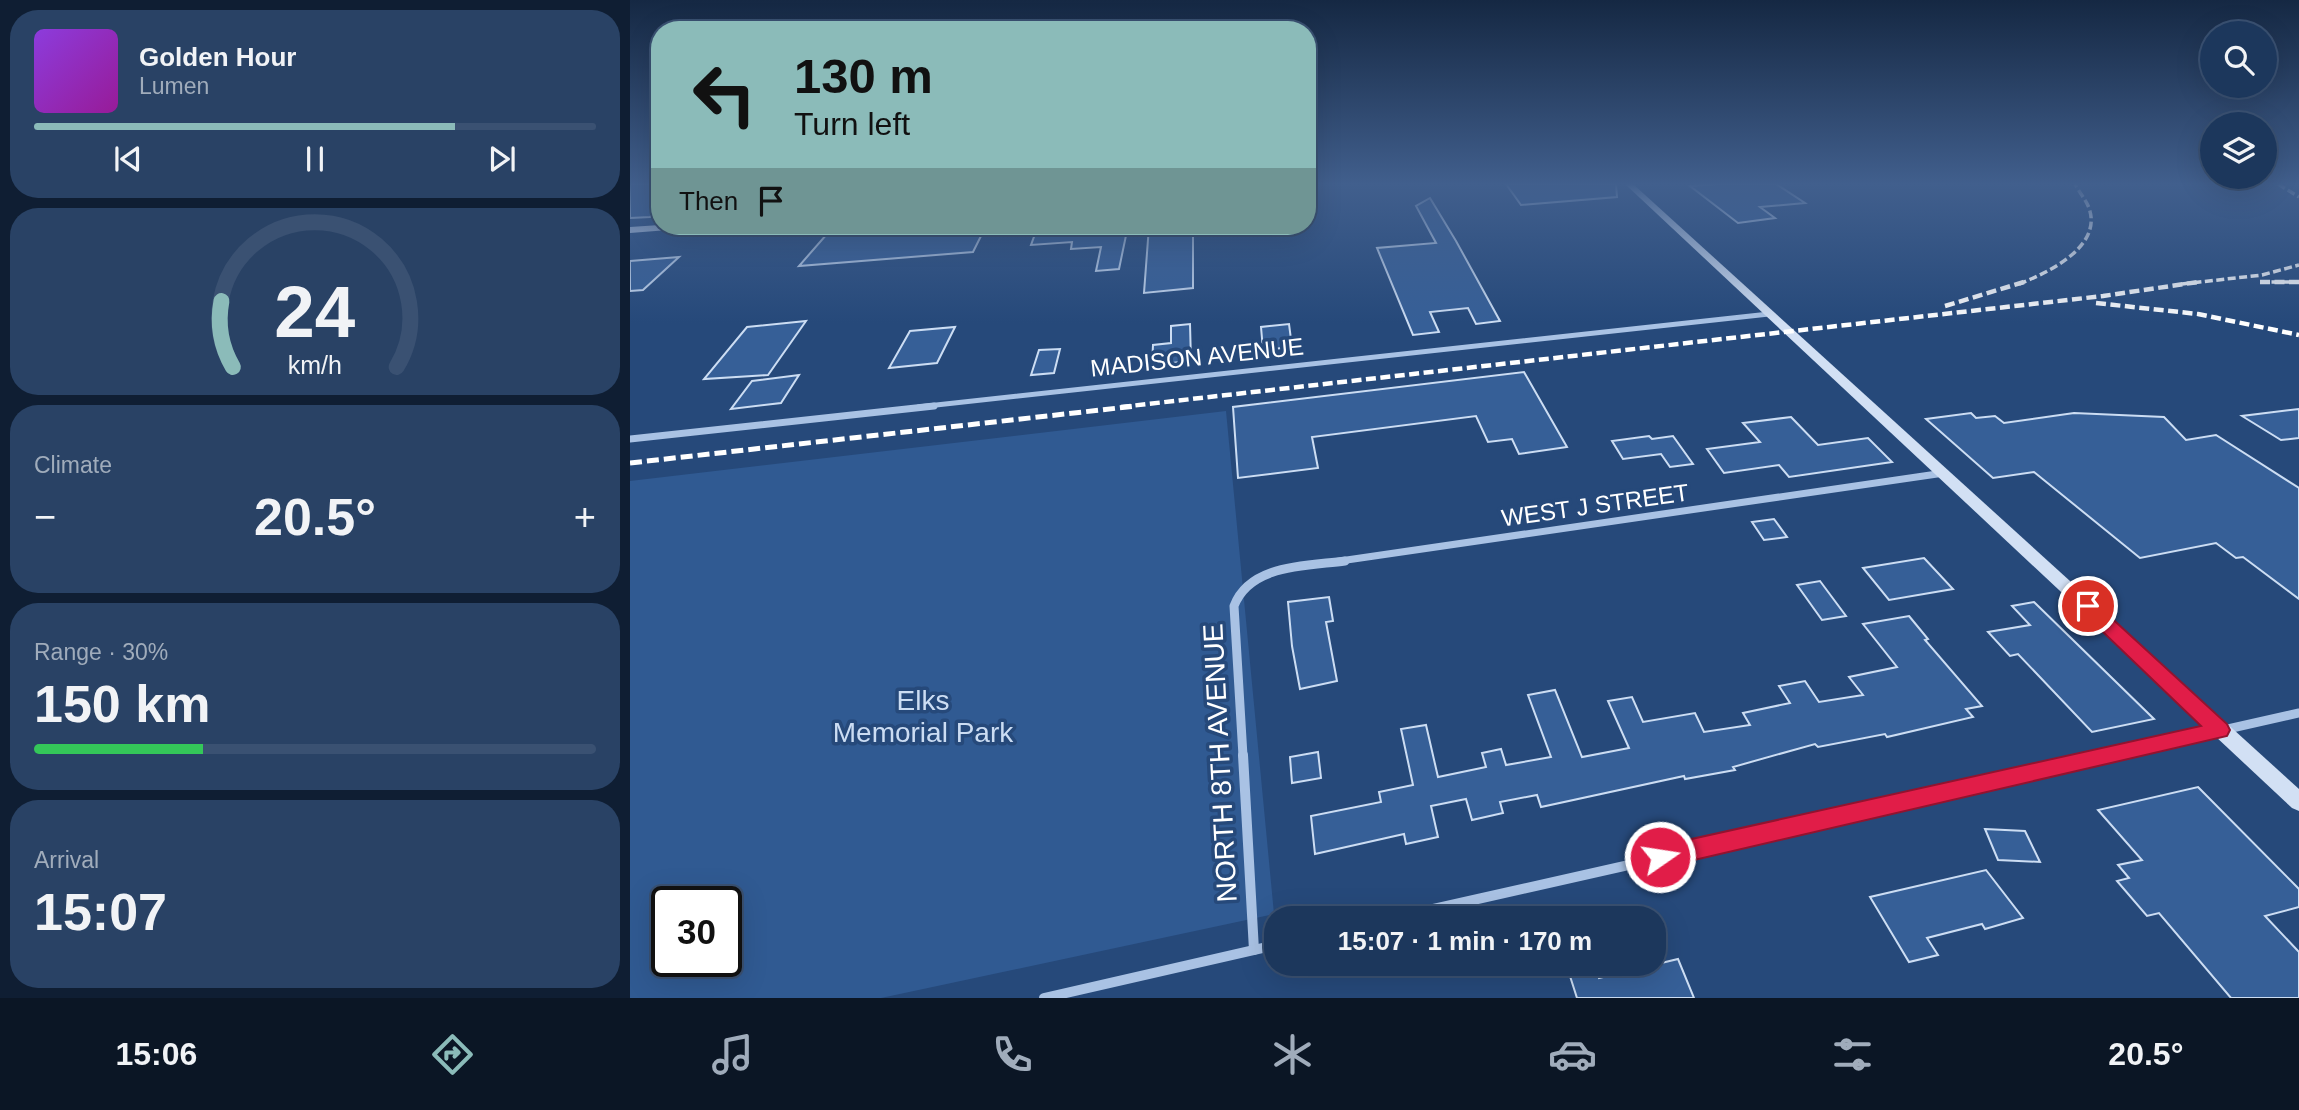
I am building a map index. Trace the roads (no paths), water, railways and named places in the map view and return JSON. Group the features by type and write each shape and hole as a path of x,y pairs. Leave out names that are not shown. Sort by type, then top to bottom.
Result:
{"street":[{"path":"1679,231 2299,802"},
{"name":"MADISON AVENUE","path":"630,439 1769,314"},
{"name":"WEST J STREET","path":"1252,582 1274,571 1945,473"},
{"name":"NORTH 8TH AVENUE","path":"1252,582 1237,594 1234,606 1254,950"},
{"path":"1447,906 2299,713"},
{"path":"1044,998 1264,948"}],"railway":[{"path":"2023,282 2044,273 2070,256 2089,231"},
{"path":"2192,283 2262,275 2299,265"},
{"path":"1945,306 2023,282"},
{"path":"2192,283 2198,282"},
{"path":"2260,282 2299,282"},
{"path":"1121,407 2103,296 2192,283"},
{"path":"2182,284 2192,283"},
{"path":"2096,303 2198,314 2299,335"},
{"path":"630,463 1136,406"}],"park label":[{"name":"Elks Memorial Park","path":"923,716"}]}
